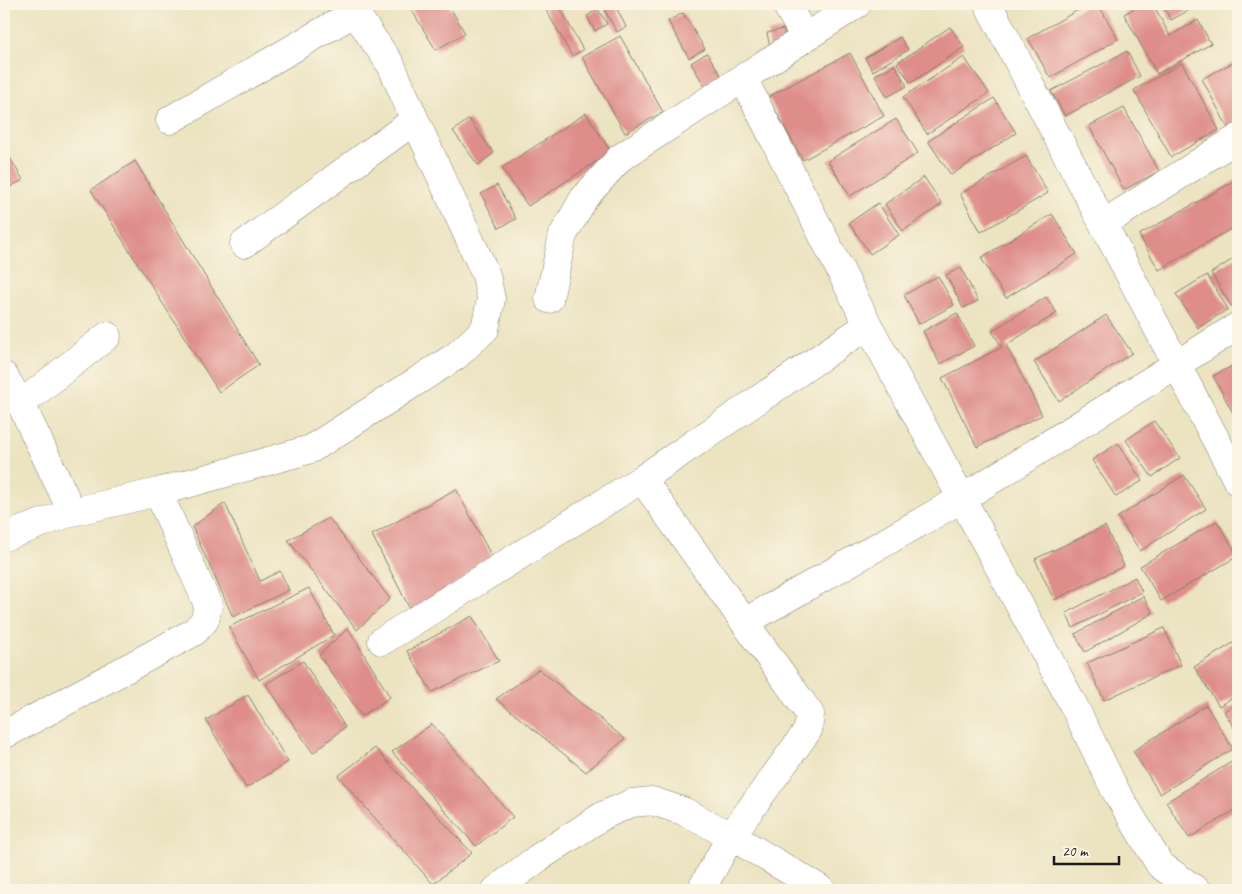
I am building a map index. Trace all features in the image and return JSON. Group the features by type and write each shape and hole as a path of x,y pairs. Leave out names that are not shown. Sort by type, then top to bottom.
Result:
{"street":[{"path":"786,4 805,36"},
{"path":"549,299 563,235 584,198 620,158 856,4"},
{"path":"988,4 1238,482"},
{"path":"4,537 72,512 158,492 311,449 456,356 484,329 491,299 486,275 391,65 351,9 170,120"},
{"path":"743,78 868,325 1074,706 1116,790 1160,866 1196,890"},
{"path":"244,244 415,120"},
{"path":"1103,224 1238,138"},
{"path":"382,641 642,479 868,325"},
{"path":"745,622 961,499 1238,326"},
{"path":"21,404 106,336"},
{"path":"4,376 21,404 72,512"},
{"path":"642,479 810,714 808,730 731,836 701,890"},
{"path":"4,735 194,632 205,620 208,605 158,492"},
{"path":"496,890 538,858 604,815 632,803 652,801 682,811 731,836 822,890"}],"building":[{"path":"408,4 448,4 465,33 436,50"},
{"path":"558,4 583,50 572,56 545,8"},
{"path":"1089,4 1098,4 1118,39 1050,78 1028,38"},
{"path":"1143,4 1153,4 1170,36 1198,20 1211,44 1157,74 1124,14"},
{"path":"1162,4 1200,4 1171,20"},
{"path":"615,5 626,27 617,32 605,11"},
{"path":"598,9 607,24 595,31 587,16"},
{"path":"683,13 705,49 689,58 668,21"},
{"path":"950,27 964,47 911,83 897,63"},
{"path":"783,29 787,42 770,47 767,33"},
{"path":"620,36 663,112 625,133 582,57"},
{"path":"900,37 908,50 873,71 865,58"},
{"path":"1127,51 1140,76 1065,116 1051,91"},
{"path":"707,53 727,85 710,95 691,63"},
{"path":"850,53 884,116 803,160 768,97"},
{"path":"964,57 989,93 927,134 903,97"},
{"path":"1238,60 1238,131 1232,135 1202,79"},
{"path":"1182,63 1219,130 1171,157 1134,90"},
{"path":"895,65 907,86 887,97 875,75"},
{"path":"994,98 1016,133 951,175 928,141"},
{"path":"1124,108 1159,171 1124,190 1089,126"},
{"path":"586,113 611,152 528,206 502,168"},
{"path":"469,119 494,153 478,165 453,131"},
{"path":"896,119 918,153 850,196 828,161"},
{"path":"4,148 23,180 4,190"},
{"path":"1026,156 1048,193 981,232 960,194"},
{"path":"135,161 259,365 219,392 91,190"},
{"path":"924,177 942,204 903,231 885,204"},
{"path":"1238,179 1238,225 1159,270 1139,235"},
{"path":"497,185 516,219 499,228 481,194"},
{"path":"878,203 899,235 870,254 849,223"},
{"path":"1052,214 1077,254 1006,298 981,258"},
{"path":"1238,256 1238,303 1232,307 1211,273"},
{"path":"961,268 978,301 963,308 946,275"},
{"path":"1207,275 1228,309 1198,328 1176,294"},
{"path":"938,276 954,305 919,324 904,295"},
{"path":"1046,297 1057,313 1006,345 1042,415 977,447 942,378 1002,347 992,331"},
{"path":"957,313 974,346 940,364 923,331"},
{"path":"1106,315 1132,353 1059,401 1034,362"},
{"path":"1238,363 1238,422 1213,376"},
{"path":"1154,421 1180,458 1152,477 1126,440"},
{"path":"1118,443 1142,481 1116,497 1092,460"},
{"path":"1184,475 1206,509 1140,551 1118,517"},
{"path":"456,489 492,557 413,615 372,535"},
{"path":"225,503 260,581 280,571 289,590 233,617 192,527"},
{"path":"329,518 390,599 357,630 288,540"},
{"path":"1217,521 1238,556 1161,601 1140,566"},
{"path":"1105,526 1124,566 1054,600 1035,559"},
{"path":"1135,577 1142,592 1073,628 1066,613"},
{"path":"309,588 334,635 259,680 229,627"},
{"path":"1143,596 1153,613 1085,652 1075,634"},
{"path":"472,616 499,661 432,692 407,651"},
{"path":"348,628 390,697 362,716 319,655"},
{"path":"1164,628 1181,665 1104,700 1087,663"},
{"path":"1238,640 1238,694 1219,706 1194,667"},
{"path":"303,661 345,727 313,753 266,684"},
{"path":"539,669 625,739 586,772 496,699"},
{"path":"248,695 288,762 246,788 206,720"},
{"path":"1238,703 1238,734 1224,711"},
{"path":"1206,705 1233,749 1160,794 1133,751"},
{"path":"432,724 513,817 476,846 392,752"},
{"path":"375,748 472,853 433,884 338,776"},
{"path":"1238,758 1238,808 1189,838 1166,802"}]}
